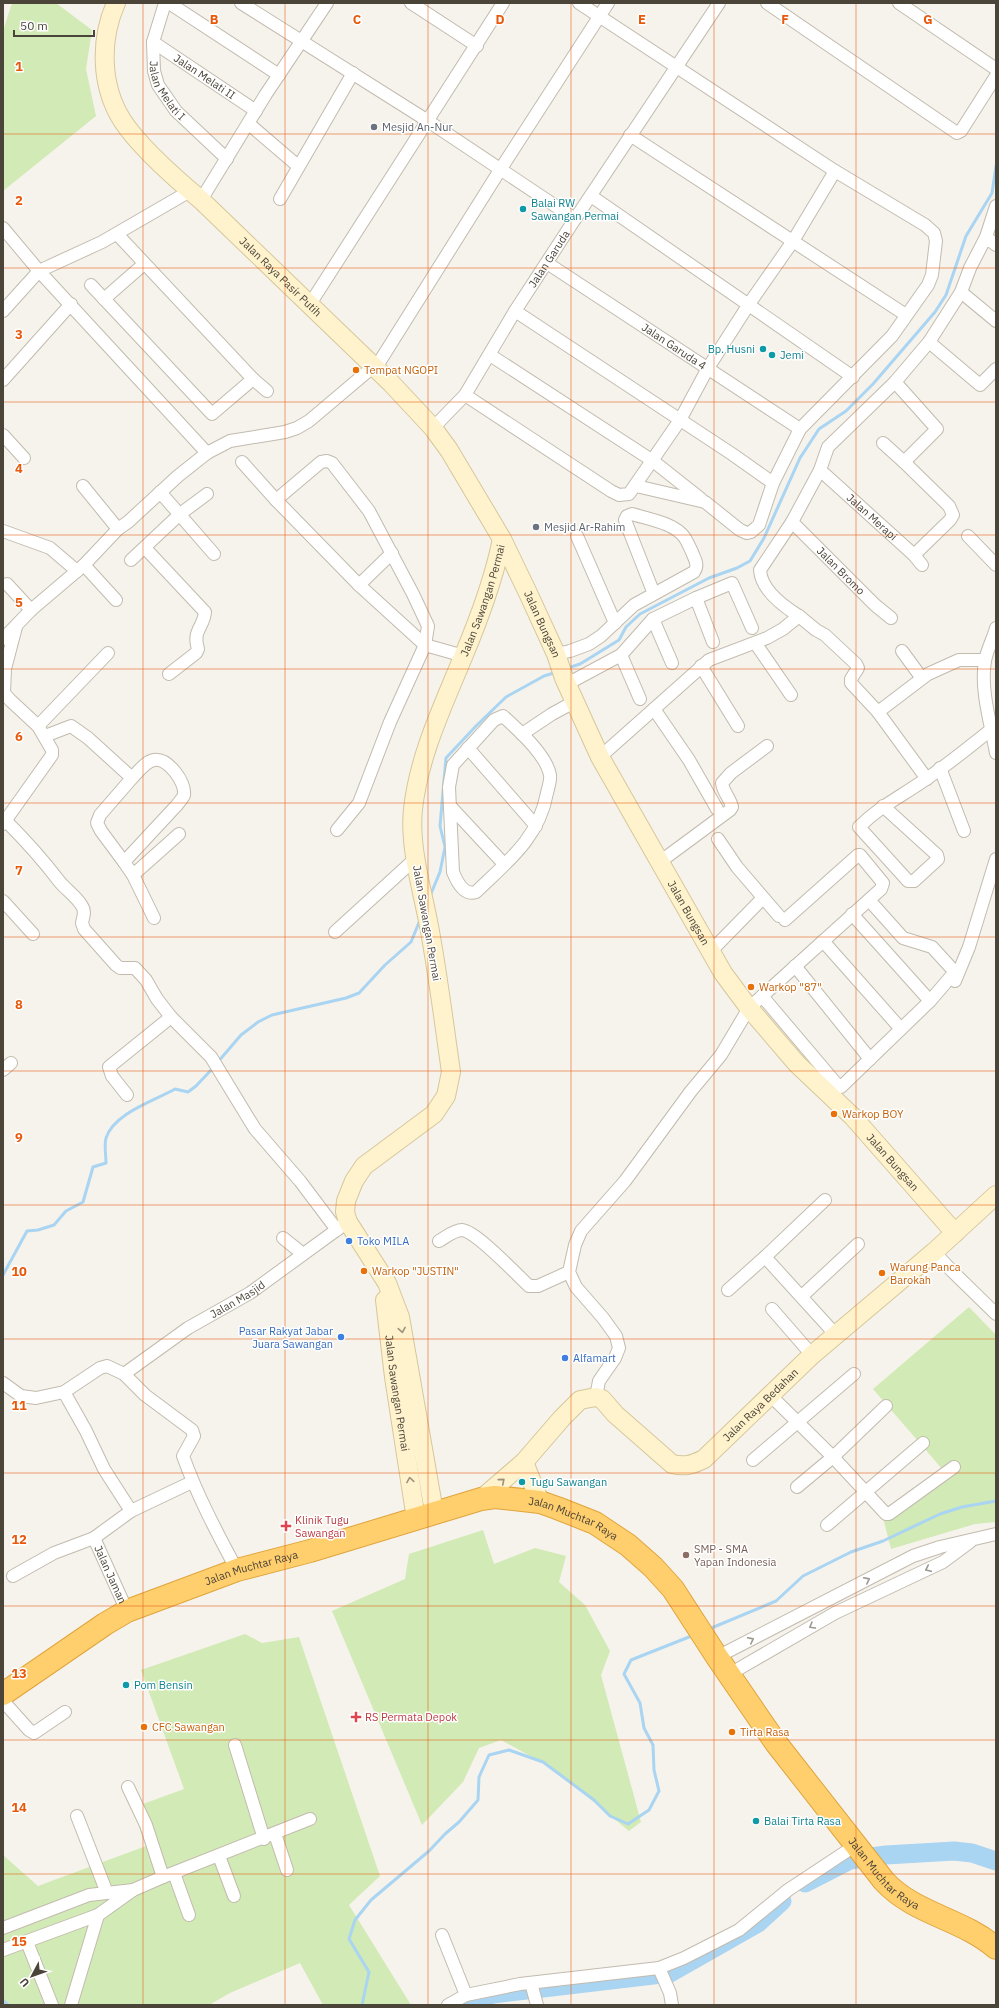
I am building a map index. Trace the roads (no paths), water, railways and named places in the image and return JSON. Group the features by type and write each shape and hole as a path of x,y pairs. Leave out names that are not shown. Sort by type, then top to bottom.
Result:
{"highway":[{"name":"Jalan Muchtar Raya","path":"3,1694 105,1624 127,1611 237,1570 277,1561 480,1499 495,1497 540,1502 595,1522 628,1545 653,1567 673,1588 718,1660 803,1780 891,1889 920,1908 972,1932 996,1948"}],"street":[{"name":"Jalan Raya Pasir Putih","path":"116,3 105,35 107,81 111,98 122,120 134,136 179,182 196,195 310,304 433,428 453,456 502,539"},
{"name":"Jalan Melati I","path":"165,3 153,42 154,71 158,85 166,100 176,111 227,159"},
{"path":"169,3 279,75"},
{"path":"241,3 428,121 574,219"},
{"path":"411,3 477,46"},
{"path":"310,304 477,46 503,3"},
{"path":"490,355 653,460 740,530 747,533 751,532 759,525 773,483 800,429 892,336 924,292 932,275 936,241 934,233 925,225 835,171 579,3"},
{"path":"3,639 32,610 80,568 118,529 207,453 230,441 297,428 309,420 380,361 500,170 608,3"},
{"name":"Jalan Garuda","path":"433,428 465,395 515,311 574,219 591,196 675,66 719,3"},
{"path":"768,3 957,133 961,131 996,76"},
{"path":"899,3 996,69"},
{"path":"3,311 39,271 196,195 227,159 256,111 302,41 323,4"},
{"name":"Jalan Melati II","path":"153,42 256,111"},
{"path":"280,199 353,73"},
{"path":"249,124 298,166"},
{"path":"630,135 906,315"},
{"path":"465,395 611,491 625,495 629,494 636,486 680,420 708,368 749,304 793,241 835,171"},
{"path":"591,196 853,377"},
{"path":"927,778 878,712 851,683 851,679 858,668 856,664 826,635 816,630 799,616 786,608 762,581 760,570 792,522 820,470 828,447 895,382 929,342 961,292 970,268 991,241 996,206"},
{"path":"3,228 39,271 207,453"},
{"path":"116,234 253,379 267,391"},
{"name":"Jalan Garuda 4","path":"547,263 800,429"},
{"path":"104,299 144,264"},
{"path":"91,285 212,414 253,379"},
{"path":"961,292 996,321"},
{"path":"3,380 71,304"},
{"path":"515,311 773,483"},
{"path":"929,342 980,385 996,369"},
{"path":"895,382 937,429 904,462"},
{"path":"3,435 24,458"},
{"path":"883,443 949,506 953,515 950,520 914,555"},
{"path":"276,500 322,462 327,461 332,463 369,511 392,553 428,626 426,645 390,722 359,802 337,830"},
{"path":"242,462 276,500 359,585 426,645 464,656"},
{"name":"Jalan Merapi","path":"820,470 914,555 922,565"},
{"path":"83,486 118,529"},
{"path":"636,486 706,502"},
{"path":"160,492 214,554"},
{"path":"131,560 180,514 206,494"},
{"path":"561,670 570,651 589,644 601,636 634,605 654,594 694,572 697,568 697,562 685,538 680,532 673,528 632,514 627,516 625,520 654,594"},
{"name":"Jalan Bromo","path":"792,522 874,605 891,618"},
{"path":"3,531 50,548 80,568 116,600"},
{"path":"577,536 615,623"},
{"path":"968,536 996,566"},
{"name":"Jalan Sawangan Permai","path":"425,1515 392,1306 377,1268 343,1226 346,1201 354,1181 364,1166 434,1114 446,1096 451,1072 429,926 415,859 413,810 424,756 442,704 464,656 496,566 502,539"},
{"name":"Jalan Bungsan","path":"502,539 600,757 712,950 723,973 749,1008 797,1064 853,1117 955,1233"},
{"path":"145,548 205,612 205,618 200,624 197,633 196,642 198,649 196,653 169,674"},
{"path":"359,585 392,553"},
{"path":"561,670 621,655 653,619 696,598 732,583 752,628"},
{"path":"7,584 32,610"},
{"path":"696,598 713,642"},
{"path":"600,757 709,660 756,644 783,629 799,616"},
{"path":"653,619 672,664"},
{"path":"16,627 5,669 4,693 38,726 52,750 52,755 4,823 23,837 52,870 59,881 83,906 85,914 82,923 84,928 116,965 120,968 135,968 146,980 157,999 171,1017 211,1057 254,1129 300,1181 343,1226"},
{"path":"996,628 985,660 985,684 996,753"},
{"path":"756,644 791,695"},
{"path":"902,651 922,677"},
{"path":"38,726 108,653"},
{"path":"621,655 640,699"},
{"path":"878,712 922,677 960,660 985,660"},
{"path":"701,666 738,726"},
{"path":"522,734 552,714 574,702"},
{"path":"654,709 688,760 717,809"},
{"path":"503,716 522,734 542,758 550,775 544,810 536,826 521,848 476,892 466,893 456,880 453,872 449,786 453,765 494,720 503,716"},
{"path":"44,736 71,726 88,738 132,778"},
{"path":"883,806 938,855 938,859 935,864 914,881 908,881 859,827 883,806 927,778 992,729"},
{"path":"661,861 730,810 732,807 731,803 723,789 722,783 731,773 767,746"},
{"path":"468,748 536,826"},
{"path":"124,862 184,796 183,783 166,763 155,760 148,763 132,778 100,815 97,823 101,831 124,862 133,874 154,918"},
{"path":"940,768 964,831"},
{"path":"450,806 504,864"},
{"path":"133,874 179,834"},
{"path":"480,1499 524,1462 562,1418 580,1400 596,1397 599,1381 615,1358 619,1348 616,1336 603,1318 576,1287 569,1272 575,1245 581,1231 625,1182 691,1091 721,1055 749,1008 881,889 883,883 858,855 782,918 737,868 718,839"},
{"path":"335,932 415,859"},
{"path":"837,1102 945,993 956,980 969,947 996,859"},
{"path":"712,950 763,898"},
{"path":"762,996 839,1087 841,1087 930,1001 953,976 954,971 932,947 903,938 869,900"},
{"path":"3,902 33,934"},
{"path":"852,914 930,1001"},
{"path":"823,941 901,1030"},
{"path":"795,966 870,1059"},
{"path":"127,1095 112,1076 109,1067 171,1017"},
{"name":"Jalan Raya Bedahan","path":"596,1397 602,1399 615,1414 658,1454 672,1464 683,1467 691,1466 704,1459 812,1355 934,1252 996,1195"},
{"path":"728,1290 825,1200"},
{"name":"Jalan Masjid","path":"124,1374 188,1328 250,1293 343,1226"},
{"path":"439,1241 456,1231 465,1231 496,1254 529,1286 538,1286 569,1272"},
{"path":"283,1238 303,1254"},
{"path":"802,1296 858,1244"},
{"path":"934,1252 952,1272 996,1314"},
{"path":"765,1257 836,1335"},
{"path":"772,1309 812,1355"},
{"path":"3,1383 21,1396 36,1398 64,1392 100,1368 107,1366 124,1374 145,1395 192,1430 194,1436 184,1450 183,1456 192,1482 237,1570"},
{"path":"753,1460 854,1374"},
{"path":"64,1392 86,1431 104,1469 131,1511"},
{"path":"770,1394 833,1457 883,1513 889,1514 954,1467"},
{"path":"797,1487 833,1457 886,1406"},
{"path":"827,1525 923,1443"},
{"path":"524,1462 540,1502"},
{"path":"12,1576 54,1553 94,1538 131,1511 192,1482"},
{"path":"718,1660 913,1556 940,1547 996,1534"},
{"name":"Jalan Jaman","path":"94,1538 127,1611"},
{"path":"718,1660 835,1613 943,1562 971,1541"},
{"path":"3,1701 29,1730 34,1733 64,1712"},
{"path":"235,1745 270,1836 287,1870"},
{"path":"128,1787 189,1915"},
{"path":"77,1816 107,1893"},
{"path":"3,1950 98,1915 133,1890 310,1819"},
{"path":"448,2005 466,1995 532,1988 660,1970 739,1930 788,1890 862,1853"},
{"path":"219,1856 234,1896"},
{"path":"3,1928 89,1894 133,1890"},
{"path":"71,2005 98,1915"},
{"path":"442,1935 466,1995"},
{"path":"27,1942 52,2005"},
{"path":"660,1970 670,1993 672,2005"},
{"path":"532,1988 537,2005"}],"waterway":[{"path":"568,668 580,664 619,640 626,627 640,614 709,578 737,568 750,561 764,538 800,458 819,429 846,411 873,384 935,312 946,295 966,236 992,193 996,166"},
{"path":"430,896 440,872 445,847 440,826 446,758 506,697 544,676 557,672"},
{"path":"217,1063 241,1035 258,1022 272,1015 346,998 359,993 385,965 411,942 420,920"},
{"path":"3,1275 27,1231 38,1230 54,1225 66,1211 83,1202 93,1167 106,1163 106,1138 110,1129 117,1121 136,1109 175,1089 188,1092 196,1086 214,1067"},
{"path":"709,1629 776,1601 803,1576 851,1552 883,1541 940,1514 962,1507 996,1501"},
{"path":"362,2005 369,1972 349,1939 355,1920 371,1900 429,1851 459,1822 478,1800 479,1777 489,1755 509,1750 543,1762 594,1800 610,1816 628,1824 649,1810 659,1791 654,1770 653,1745 644,1728 640,1703 624,1674 631,1660 694,1635"},
{"path":"805,1883 850,1860 886,1855 954,1851 972,1853 996,1861"},
{"path":"458,2005 493,1994 670,1973 758,1923 782,1901"},
{"path":"3,2000 8,2005"}],"place":[{"name":"Mesjid An-Nur","path":"374,127"},
{"name":"Balai RW Sawangan Permai","path":"523,209"},
{"name":"Bp. Husni","path":"763,349"},
{"name":"Jemi","path":"772,355"},
{"name":"Tempat NGOPI","path":"356,370"},
{"name":"Mesjid Ar-Rahim","path":"536,527"},
{"name":"Warkop \"87\"","path":"751,987"},
{"name":"Warkop BOY","path":"834,1114"},
{"name":"Toko MILA","path":"349,1241"},
{"name":"Warkop \"JUSTIN\"","path":"364,1271"},
{"name":"Warung Panca Barokah","path":"882,1273"},
{"name":"Pasar Rakyat Jabar Juara Sawangan","path":"341,1337"},
{"name":"Alfamart","path":"565,1358"},
{"name":"Tugu Sawangan","path":"522,1482"},
{"name":"Klinik Tugu Sawangan","path":"286,1526"},
{"name":"SMP - SMA Yapan Indonesia","path":"686,1555"},
{"name":"Pom Bensin","path":"126,1685"},
{"name":"RS Permata Depok","path":"356,1717"},
{"name":"CFC Sawangan","path":"144,1727"},
{"name":"Tirta Rasa","path":"732,1732"},
{"name":"Balai Tirta Rasa","path":"756,1821"}]}
